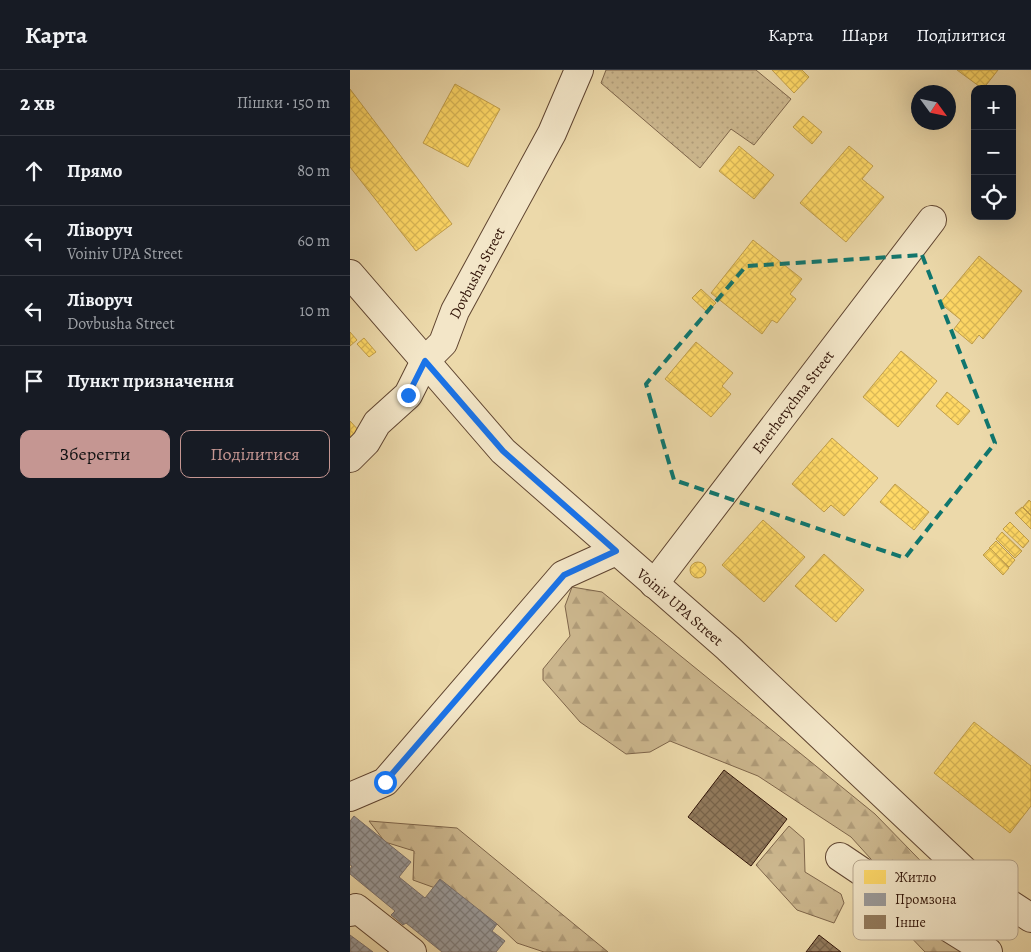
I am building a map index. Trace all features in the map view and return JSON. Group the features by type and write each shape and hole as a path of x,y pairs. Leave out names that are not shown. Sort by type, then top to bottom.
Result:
{"street":[{"name":"Dovbusha Street","path":"350,458 366,442 377,423 408,395 425,361 443,344 455,311 552,133 579,70"},
{"name":"Enerhetychna Street","path":"654,584 932,220"},
{"name":"Voiniv UPA Street","path":"353,282 503,451 728,648 953,860"},
{"path":"350,797 385,782 564,575 616,551"},
{"path":"840,857 853,866"},
{"path":"350,912 356,908 412,952"},
{"name":"Voiniv UPA Street","path":"1018,909 1031,918"},
{"path":"969,940 988,952"}],"highlighted area":[{"path":"922,255 995,443 905,558 674,480 646,384 746,266"}],"green space":[{"path":"606,70 756,70 791,99 754,145 731,129 700,168 601,83"},
{"path":"572,587 602,592 875,814 920,860 872,860 851,837 758,776 670,741 650,752 626,754 580,722 543,680 543,669 570,636 565,606"},
{"path":"369,821 457,828 608,952 544,952 517,943 497,924 438,889 413,880 414,851 385,842"},
{"path":"789,826 804,839 805,872 841,894 844,903 834,923 797,910 756,865"},
{"path":"914,940 963,940 979,952 925,952"}],"building: Житло":[{"path":"772,70 802,70 809,77 794,93"},
{"path":"957,70 998,70 986,85 978,85"},
{"path":"455,84 500,109 468,167 423,143"},
{"path":"350,89 452,224 416,251 350,167"},
{"path":"803,116 822,132 812,144 793,127"},
{"path":"739,146 774,175 754,199 719,171"},
{"path":"849,146 873,166 862,179 884,197 846,242 800,203"},
{"path":"753,240 802,279 790,294 796,299 777,323 772,320 762,334 711,293"},
{"path":"979,256 1022,291 983,339 979,335 972,344 954,329 961,320 940,303"},
{"path":"701,289 716,303 707,312 692,298"},
{"path":"350,332 357,340 350,346"},
{"path":"364,338 376,352 369,357 357,344"},
{"path":"696,342 733,373 722,386 731,394 711,417 665,379"},
{"path":"901,351 937,381 898,427 863,397"},
{"path":"947,392 970,411 958,425 936,406"},
{"path":"350,421 361,433 350,444"},
{"path":"832,438 878,478 844,516 831,505 824,512 792,484"},
{"path":"895,484 929,512 914,530 880,502"},
{"path":"1029,500 1031,502 1031,515 1023,507"},
{"path":"1022,507 1031,516 1031,529 1015,513"},
{"path":"763,520 805,557 764,602 722,565"},
{"path":"1010,522 1029,541 1023,548 1003,529"},
{"path":"1002,532 1022,551 1015,558 996,539"},
{"path":"996,541 1015,560 1009,567 989,548"},
{"path":"990,548 1009,568 1003,575 983,555"},
{"path":"824,554 864,590 836,622 795,586"},
{"path":"698,562 704,564 706,570 704,576 698,578 692,576 690,570 692,564"},
{"path":"974,722 1031,766 1031,806 1010,833 934,773"}],"building: Промзона":[{"path":"354,816 411,862 399,877 425,898 440,879 497,924 492,931 505,941 496,952 442,952 406,923 403,925 391,915 395,911 350,874 352,866 350,865 350,821"},
{"path":"350,935 373,952 350,952"}],"building: Інше":[{"path":"724,770 787,819 751,866 688,817"},
{"path":"819,935 841,952 806,952"}],"route":[{"path":"385,782 564,575 616,551 503,451 425,361 408,395"}]}
